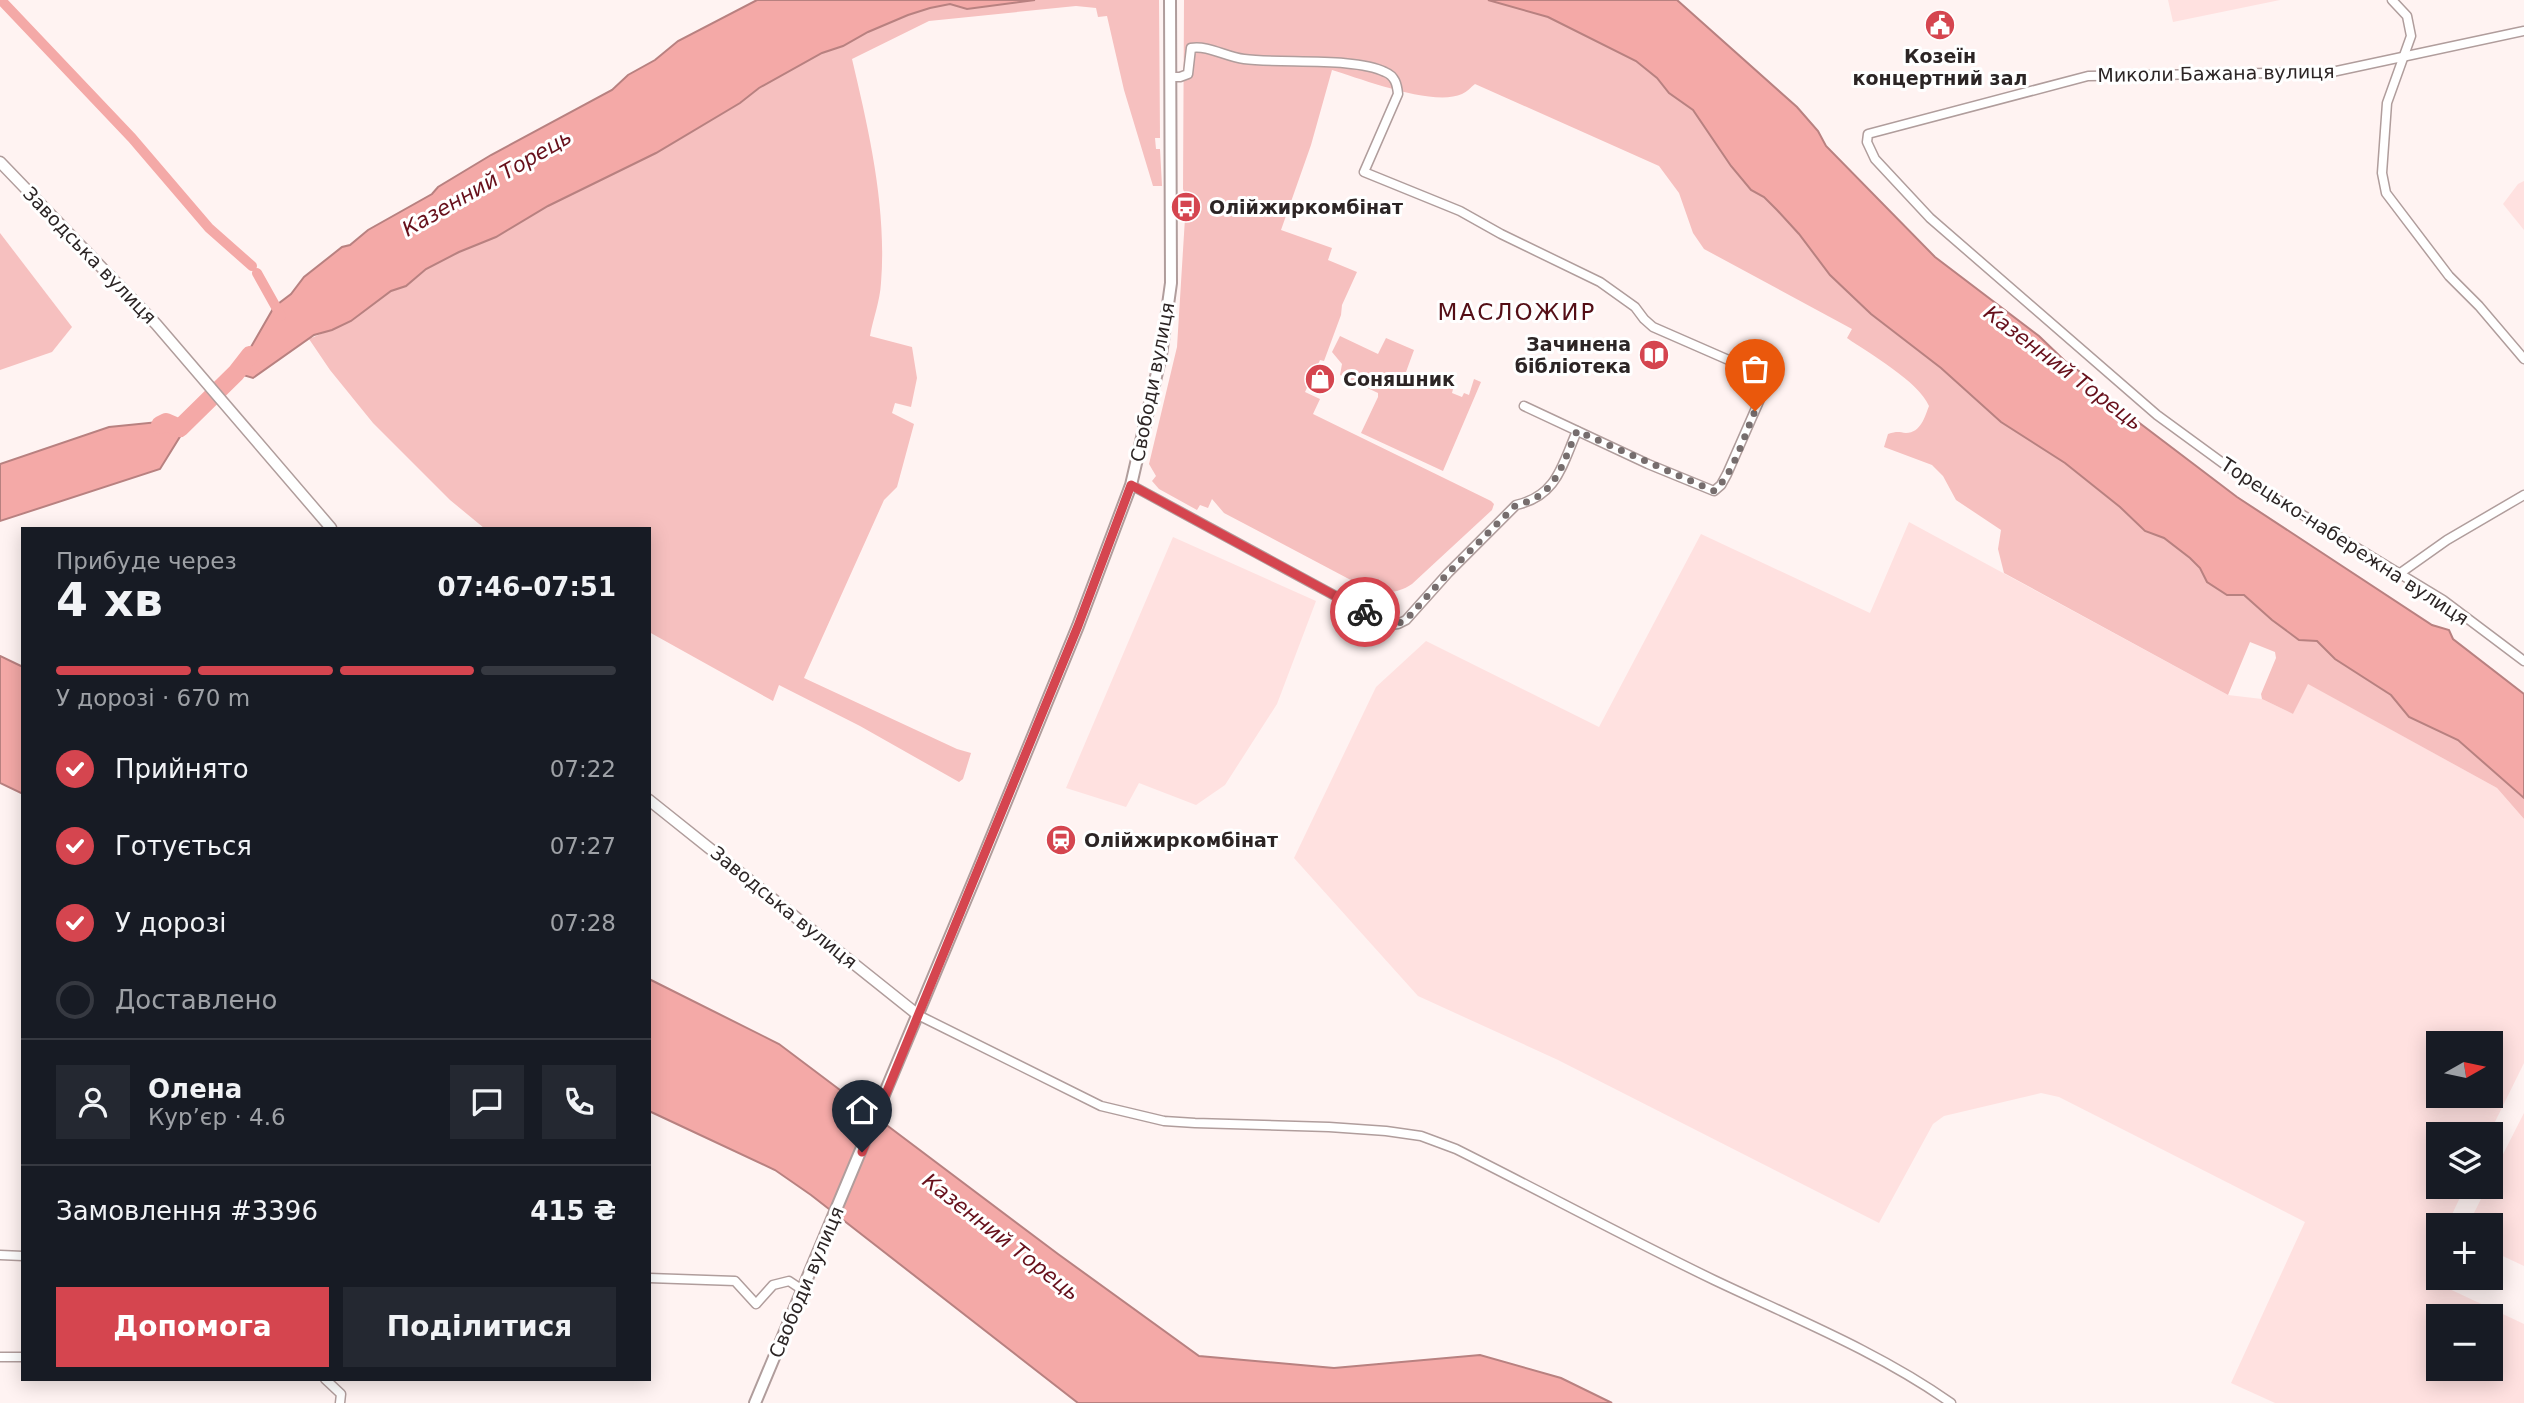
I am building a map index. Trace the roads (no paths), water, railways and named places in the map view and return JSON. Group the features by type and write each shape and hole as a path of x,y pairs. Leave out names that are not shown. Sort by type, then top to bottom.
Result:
{"main road":[{"name":"Свободи вулиця","path":"755,1403 801,1289 882,1104 1083,614 1131,485 1159,366 1171,284 1170,0"}],"street":[{"path":"2392,0 2407,16 2411,36 2387,103 2382,173 2386,193 2449,276 2479,306 2524,359"},
{"name":"Миколи Бажана вулиця","path":"1868,134 2088,76 2333,72 2524,31"},
{"path":"1170,76 1188,74 1191,48 1199,47 1240,59 1344,63 1386,72 1397,83 1398,94 1364,172 1460,211 1600,282 1635,307 1653,327 1756,372 1762,379 1764,390 1727,474 1714,491 1524,406"},
{"name":"Торецько-набережна вулиця","path":"1868,134 1867,142 1875,159 1930,218 2157,415 2250,483 2443,600 2524,660"},
{"name":"Заводська вулиця","path":"0,162 156,324 330,527"},
{"path":"1131,485 1390,625 1406,620 1448,573 1516,505 1531,501 1548,491 1577,431"},
{"path":"2399,573 2447,540 2524,495"},
{"name":"Заводська вулиця","path":"651,802 918,1015"},
{"path":"918,1015 1101,1106 1164,1121 1195,1124 1386,1131 1420,1136 1456,1149 1697,1272 1856,1348 1919,1381 1951,1403"},
{"path":"0,1255 21,1256"},
{"path":"651,1278 735,1281 756,1304 773,1284 789,1281 801,1289"},
{"path":"0,1357 21,1357"},
{"path":"327,1381 341,1394 340,1403"}],"water":[{"path":"757,0 1035,0 967,9 950,4 930,8 822,53 759,88 740,103 656,153 548,206 496,237 426,269 406,286 391,291 351,321 314,335 253,378 236,373 274,307 291,294 304,277 342,247 350,245 368,230 432,194 438,187 491,155 612,90 628,75 655,60 678,41"},
{"path":"1488,0 1677,0 1797,107 1818,131 1826,146 1935,257 2039,336 2065,361 2090,379 2104,396 2237,497 2432,625 2449,630 2453,639 2524,694 2524,798 2458,740 2409,717 2391,695 2335,659 2317,641 2299,640 2244,595 2227,595 2207,582 2200,568 2190,558 2164,538 2145,531 2065,463 2001,422 1941,368 1871,314 1830,275 1799,234 1764,197 1751,190 1731,166 1693,110 1669,93 1657,78 1636,61 1548,17"},
{"path":"178,420 181,435 160,469 0,521 0,464 109,427"},
{"path":"0,656 21,666 21,793 0,783"},
{"path":"651,980 779,1044 1058,1254 1199,1356 1334,1368 1480,1355 1561,1378 1612,1403 1078,1403 811,1195 775,1170 651,1112"}],"waterway":[{"path":"1,0 132,138 209,228 252,266"},
{"path":"257,273 281,316"},
{"name":"Казенний Торець","path":"160,425 166,422 180,428 236,373 250,355"}],"place":[{"name":"Козеїн концертний зал","path":"1940,25"},
{"name":"Олійжиркомбінат","path":"1186,207"},
{"name":"Зачинена бібліотека","path":"1654,355"},
{"name":"Соняшник","path":"1320,379"},
{"name":"Олійжиркомбiнат","path":"1061,840"}],"district":[{"name":"МАСЛОЖИР","path":"1517,312"}]}
